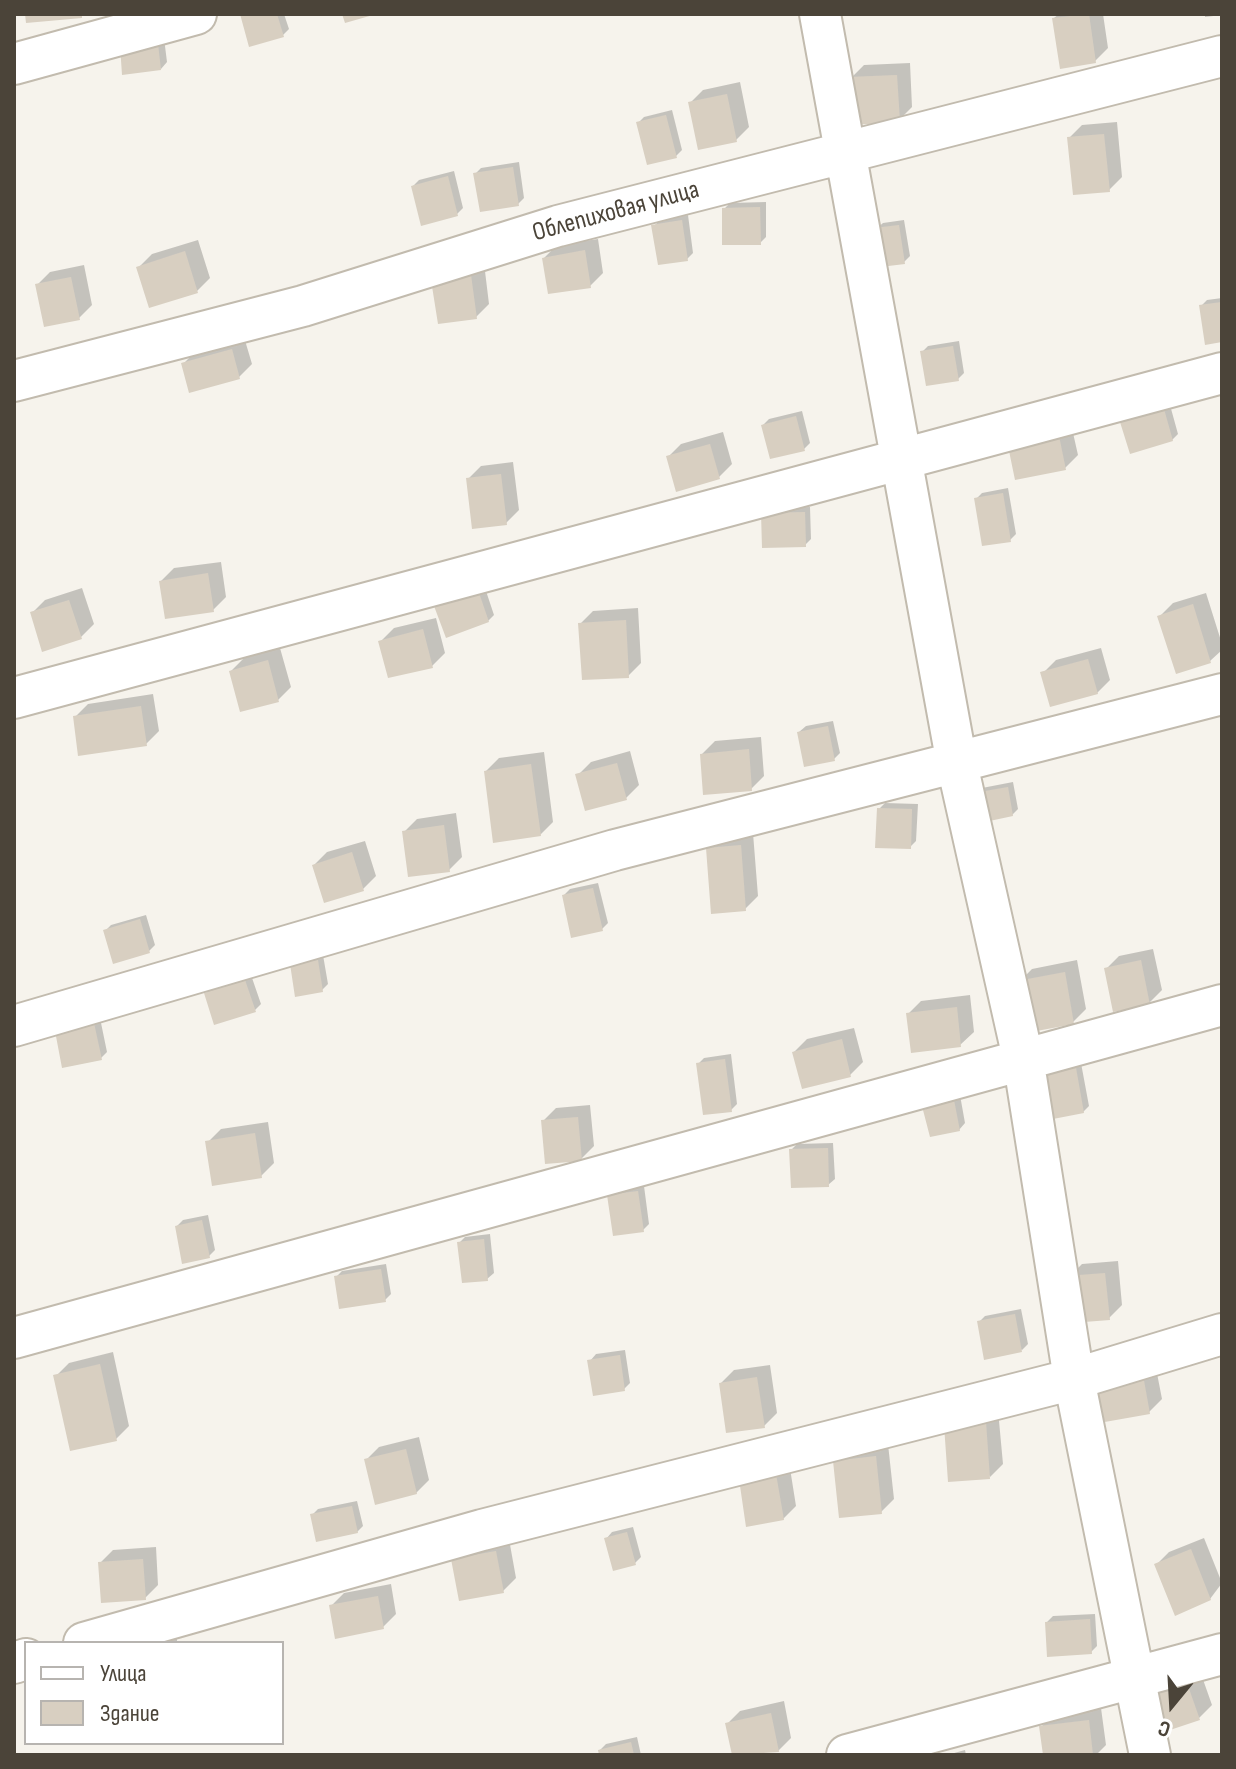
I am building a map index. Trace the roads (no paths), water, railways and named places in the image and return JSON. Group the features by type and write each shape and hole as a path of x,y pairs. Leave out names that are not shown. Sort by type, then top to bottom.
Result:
{"street":[{"path":"14,64 196,14"},
{"path":"820,14 957,764 1023,1058 1074,1379 1150,1755"},
{"name":"Облепиховая улица","path":"14,381 303,306 558,226 1222,56"},
{"path":"14,698 1222,373"},
{"path":"14,1026 615,850 1222,694"},
{"path":"14,1338 1222,1005"},
{"path":"91,1641 482,1530 1074,1379 1222,1334"},
{"path":"847,1755 1222,1654"}]}
